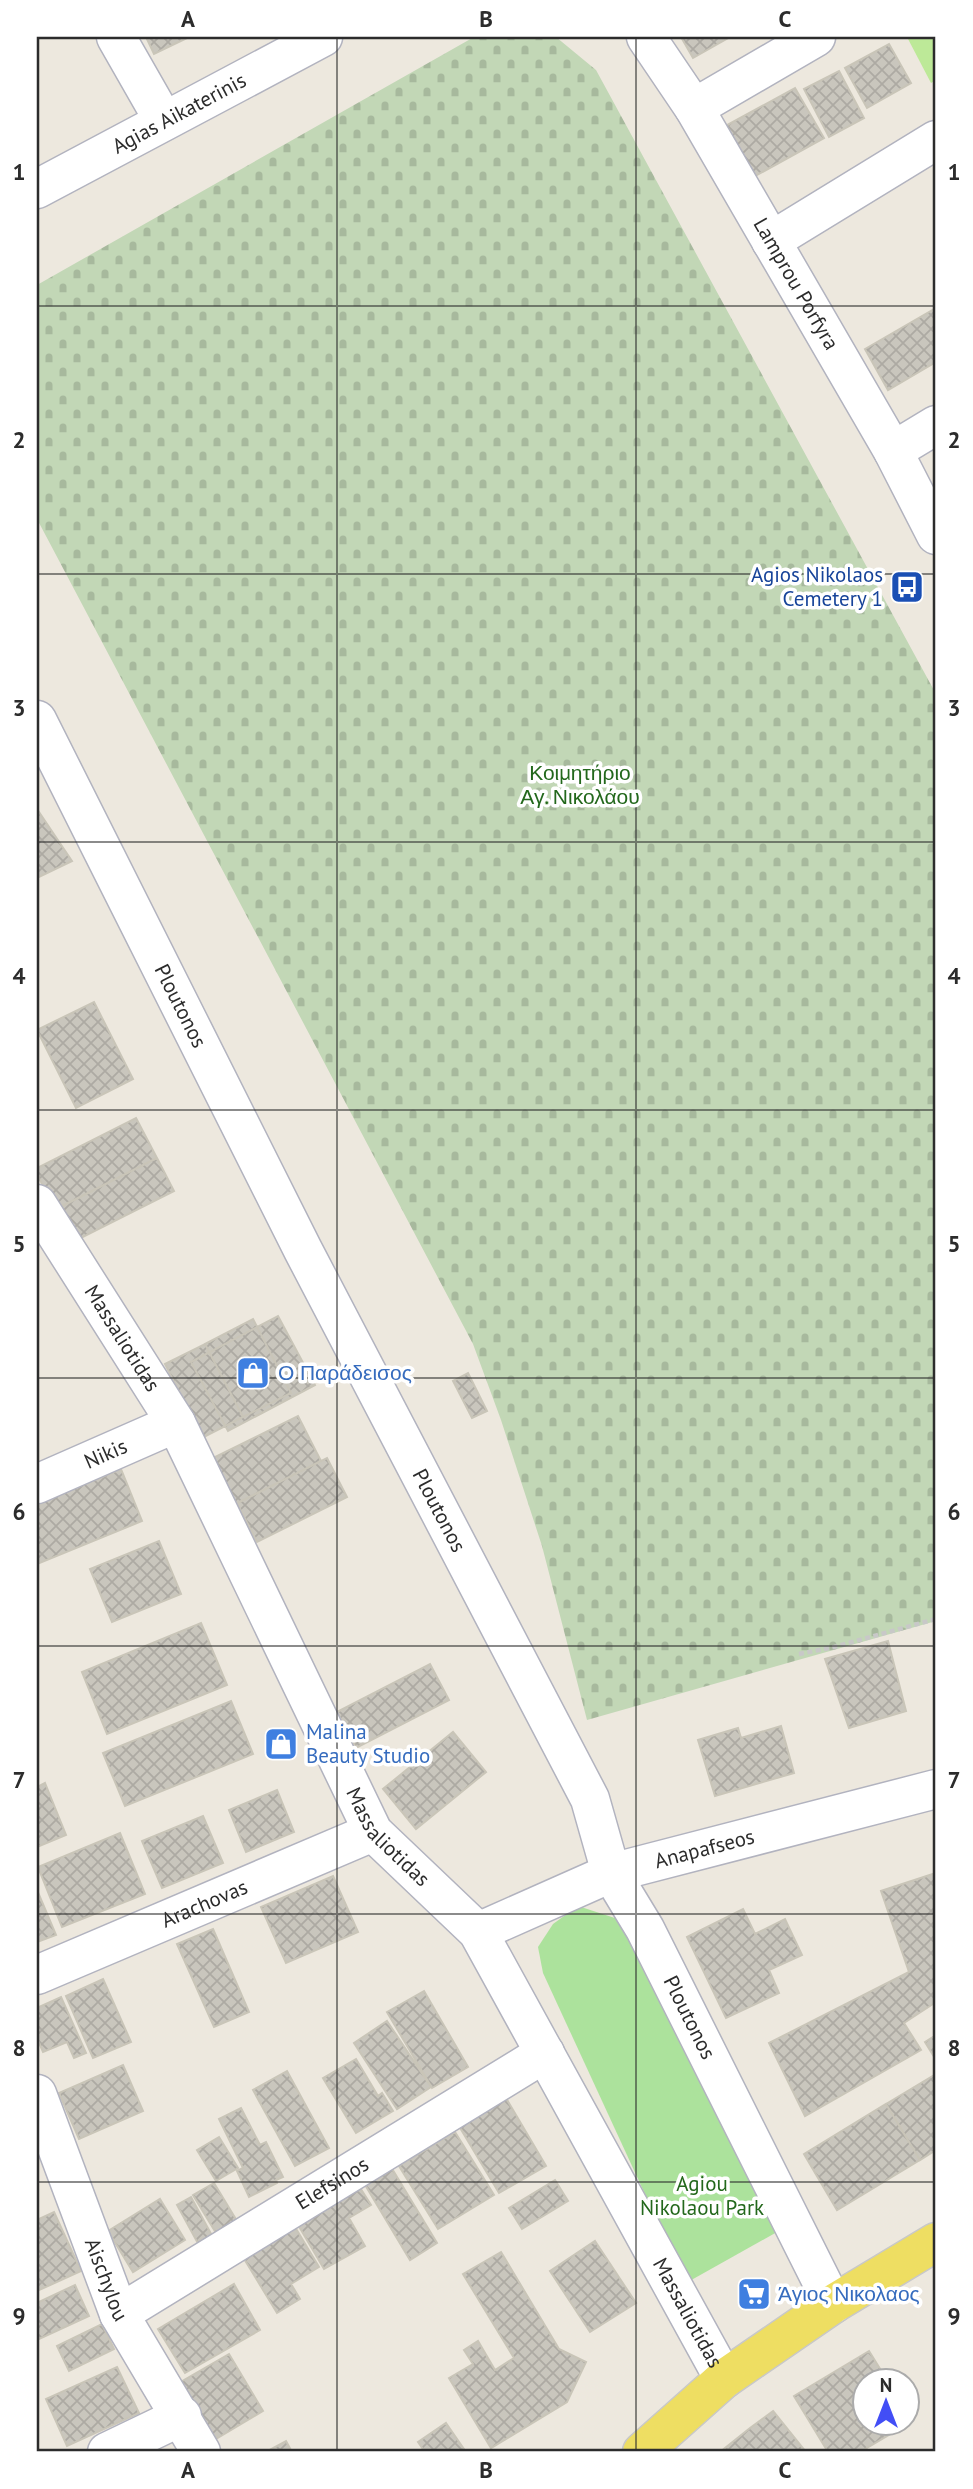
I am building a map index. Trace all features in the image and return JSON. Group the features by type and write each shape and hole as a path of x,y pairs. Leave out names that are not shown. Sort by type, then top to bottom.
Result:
{"main road":[{"path":"642,2452 724,2379 833,2304 936,2242"}],"street":[{"path":"116,37 164,121"},
{"name":"Agias Aikaterinis","path":"37,189 323,37"},
{"name":"Lamprou Porfyra","path":"646,37 694,108 893,451 936,535"},
{"path":"694,108 817,37"},
{"path":"771,241 936,140"},
{"path":"893,451 936,425"},
{"name":"Ploutonos","path":"37,720 297,1240 590,1799 611,1873 645,1929 833,2304"},
{"name":"Massaliotidas","path":"37,1204 176,1423 373,1832 478,1932 724,2379"},
{"name":"Nikis","path":"37,1484 176,1423"},
{"name":"Anapafseos","path":"478,1932 611,1873 936,1789"},
{"name":"Arachovas","path":"37,1975 373,1832"},
{"name":"Elefsinos","path":"119,2314 545,2053"},
{"name":"Aischylou","path":"37,2094 119,2314 201,2452"},
{"path":"107,2452 182,2416"}],"path":[{"path":"799,1654 936,1619"}],"green space":[{"name":"Κοιμητήριο Αγ. Νικολάου","path":"474,37 556,37 596,70 936,694 936,1621 587,1720 542,1546 473,1344 37,519 37,285"},
{"path":"907,37 936,37 936,80 931,83"},
{"name":"Agiou Nikolaou Park","path":"578,1906 624,1921 777,2232 686,2283 543,1973 538,1947 553,1924"}],"building":[{"path":"146,37 189,37 154,54"},
{"path":"681,37 730,37 693,58"},
{"path":"889,44 911,83 867,108 845,68"},
{"path":"839,71 864,118 829,137 804,89"},
{"path":"795,88 824,138 748,180 720,129"},
{"path":"936,308 936,362 888,390 865,349"},
{"path":"37,809 72,861 37,878"},
{"path":"94,1002 133,1079 76,1108 37,1030"},
{"path":"136,1118 157,1158 55,1210 37,1174 37,1168"},
{"path":"157,1158 174,1191 71,1243 54,1210"},
{"name":"Ο Παράδεισος","path":"278,1316 315,1385 228,1431 191,1362"},
{"path":"253,1319 291,1393 243,1417 205,1344"},
{"path":"205,1344 243,1417 202,1438 165,1364"},
{"path":"468,1373 487,1411 472,1418 453,1381"},
{"path":"298,1416 321,1461 226,1509 203,1463"},
{"path":"327,1458 347,1497 257,1542 237,1503"},
{"path":"121,1469 142,1521 37,1564 37,1504"},
{"path":"159,1541 181,1594 112,1622 90,1569"},
{"path":"201,1623 227,1685 107,1734 82,1672"},
{"path":"888,1641 906,1711 849,1728 825,1659"},
{"path":"430,1664 449,1700 356,1748 337,1712"},
{"path":"231,1701 253,1754 125,1806 103,1753"},
{"path":"781,1726 794,1773 715,1796 698,1740 738,1728 741,1738"},
{"path":"453,1732 486,1772 416,1829 383,1789"},
{"path":"45,1783 66,1835 37,1847 37,1787"},
{"path":"277,1790 294,1832 246,1852 229,1810"},
{"path":"203,1816 223,1863 162,1888 142,1841"},
{"path":"120,1833 145,1894 62,1927 38,1867"},
{"path":"936,1873 936,2002 904,2023 921,2050 805,2116 769,2043 909,1972 881,1891"},
{"path":"333,1876 358,1932 286,1963 261,1907"},
{"path":"37,1890 56,1935 37,1942"},
{"path":"743,1909 755,1934 785,1919 802,1955 769,1970 779,1993 726,2018 687,1937"},
{"path":"213,1929 249,2012 214,2027 177,1944"},
{"path":"103,1979 131,2042 93,2058 66,1996"},
{"path":"424,1991 468,2067 432,2088 387,2012"},
{"path":"61,1997 86,2053 74,2058 67,2042 43,2052 37,2038 37,2008"},
{"path":"387,2021 431,2087 397,2109 354,2043"},
{"path":"936,2035 936,2060 925,2042"},
{"path":"356,2059 378,2096 382,2093 393,2111 356,2133 323,2078"},
{"path":"123,2065 143,2111 79,2139 59,2093"},
{"path":"287,2071 329,2148 295,2166 253,2090"},
{"path":"936,2074 936,2150 920,2160 886,2104"},
{"path":"506,2098 546,2166 499,2193 459,2126"},
{"path":"886,2104 920,2160 837,2210 804,2154"},
{"path":"241,2108 260,2145 266,2142 283,2177 276,2180 277,2183 249,2197 237,2171 243,2168 219,2119"},
{"path":"455,2132 494,2195 438,2229 399,2166"},
{"path":"219,2137 238,2168 216,2181 197,2150"},
{"path":"391,2167 437,2243 410,2260 364,2183"},
{"path":"555,2180 568,2201 522,2229 509,2208"},
{"path":"214,2183 240,2226 219,2238 193,2195"},
{"path":"359,2186 371,2205 349,2218 365,2246 324,2269 297,2223"},
{"path":"191,2197 215,2241 201,2249 177,2205"},
{"path":"160,2199 185,2240 133,2272 108,2231"},
{"path":"54,2212 81,2271 37,2291 37,2220"},
{"path":"295,2227 319,2267 291,2284 300,2299 277,2313 243,2257"},
{"path":"595,2241 636,2303 590,2332 550,2271"},
{"path":"501,2252 559,2349 586,2362 567,2402 491,2448 449,2378 473,2364 464,2350 478,2341 495,2370 514,2358 463,2274"},
{"path":"234,2284 260,2330 185,2373 158,2329"},
{"path":"75,2285 89,2316 37,2340 37,2303"},
{"path":"102,2324 114,2349 69,2371 57,2346"},
{"path":"869,2351 878,2366 850,2366 850,2436 887,2436 860,2452 828,2452 794,2396"},
{"path":"229,2354 263,2411 211,2442 177,2384"},
{"path":"117,2367 139,2413 67,2446 46,2399"},
{"path":"773,2411 806,2452 720,2452 750,2428"},
{"path":"446,2423 466,2452 425,2452 418,2442"},
{"path":"286,2441 292,2452 266,2452"}],"place":[{"name":"Agios Nikolaos Cemetery 1","path":"907,587"},
{"name":"Ο Παράδεισος","path":"253,1373"},
{"name":"Malina Beauty Studio","path":"281,1744"},
{"name":"Άγιος Νικολαος","path":"754,2294"}]}
